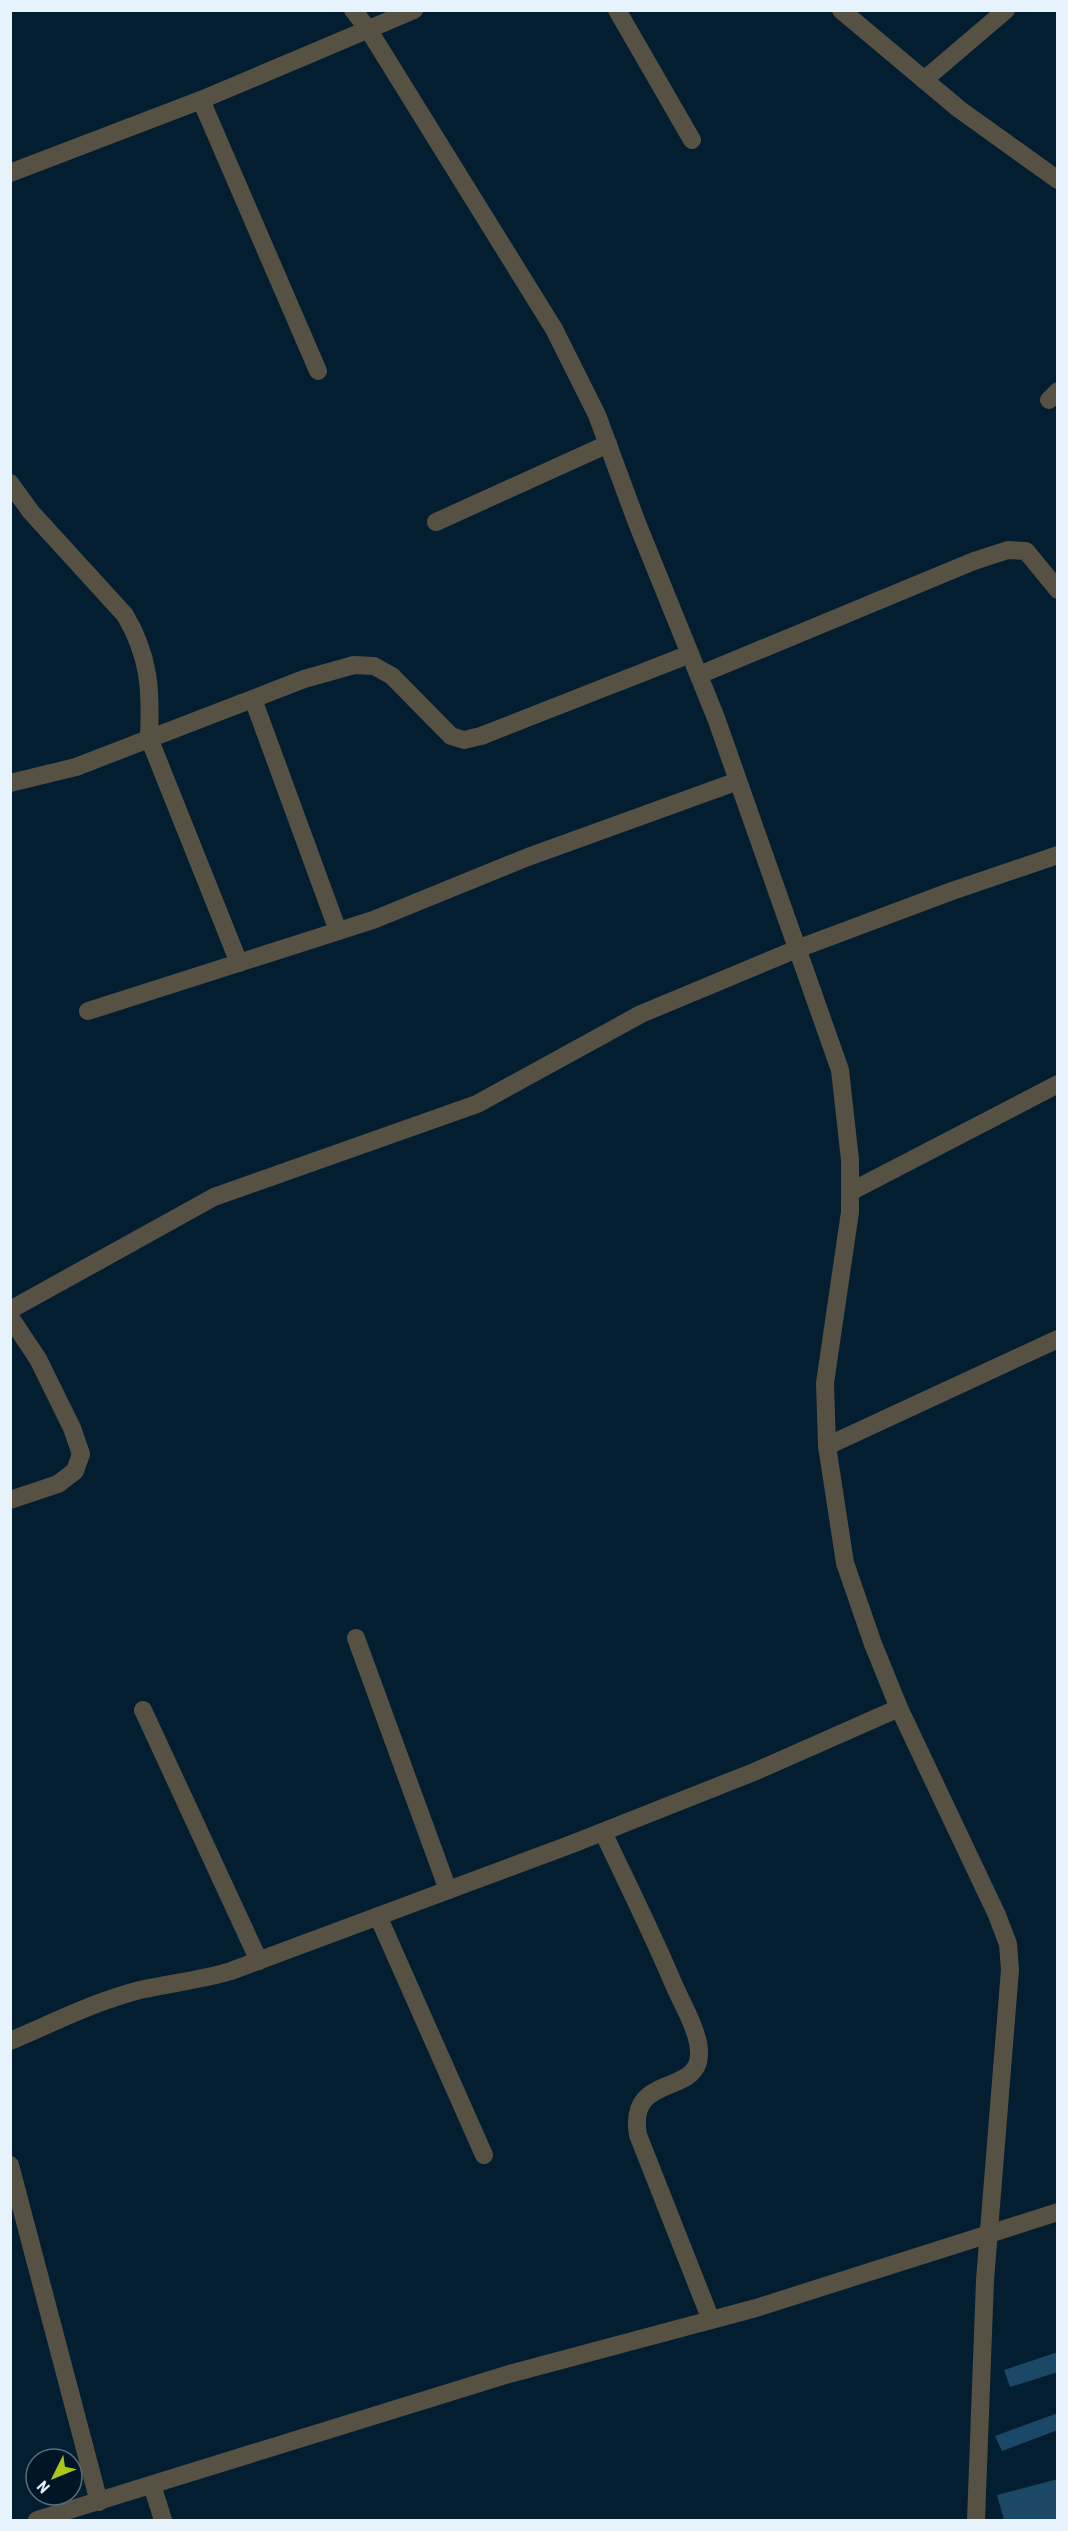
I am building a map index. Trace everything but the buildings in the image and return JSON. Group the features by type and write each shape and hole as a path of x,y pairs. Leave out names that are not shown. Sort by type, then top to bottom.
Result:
{"street":[{"path":"353,10 368,29 554,329 597,415 699,675 840,1070 849,1150 850,1212 825,1383 828,1446 845,1563 873,1644 899,1708 992,1904 1008,1944 1010,1970 985,2280 976,2520"},
{"path":"10,173 201,100 414,10"},
{"path":"617,10 692,140"},
{"path":"841,10 924,80 997,137 1058,180"},
{"path":"924,80 1006,10"},
{"path":"201,100 318,371"},
{"path":"436,522 608,444"},
{"path":"10,483 31,512 125,615 137,634 147,664 150,704 149,738 239,963"},
{"path":"699,675 974,561 1008,550 1026,551 1058,590"},
{"path":"10,783 76,767 304,679 354,665 374,666 399,682 451,736 464,740 481,736 690,654"},
{"path":"253,699 338,931"},
{"path":"88,1011 373,920 528,857 738,781"},
{"path":"10,1310 155,1227 214,1197 477,1104 641,1014 797,949 952,891 1058,855"},
{"path":"850,1192 1057,1086"},
{"path":"10,1317 38,1359 72,1428 81,1454 75,1471 58,1484 10,1500"},
{"path":"828,1446 1058,1339"},
{"path":"356,1638 448,1890"},
{"path":"10,2041 93,2006 130,1994 205,1979 259,1961 603,1832 754,1772 899,1708"},
{"path":"143,1710 259,1961"},
{"path":"603,1832 662,1956 696,2035 699,2053 697,2065 686,2076 651,2094 639,2105 636,2120 638,2135 711,2320"},
{"path":"378,1916 484,2155"},
{"path":"10,2165 99,2502"},
{"path":"37,2520 509,2374 756,2308 1058,2212"},
{"path":"152,2485 163,2520"}]}
